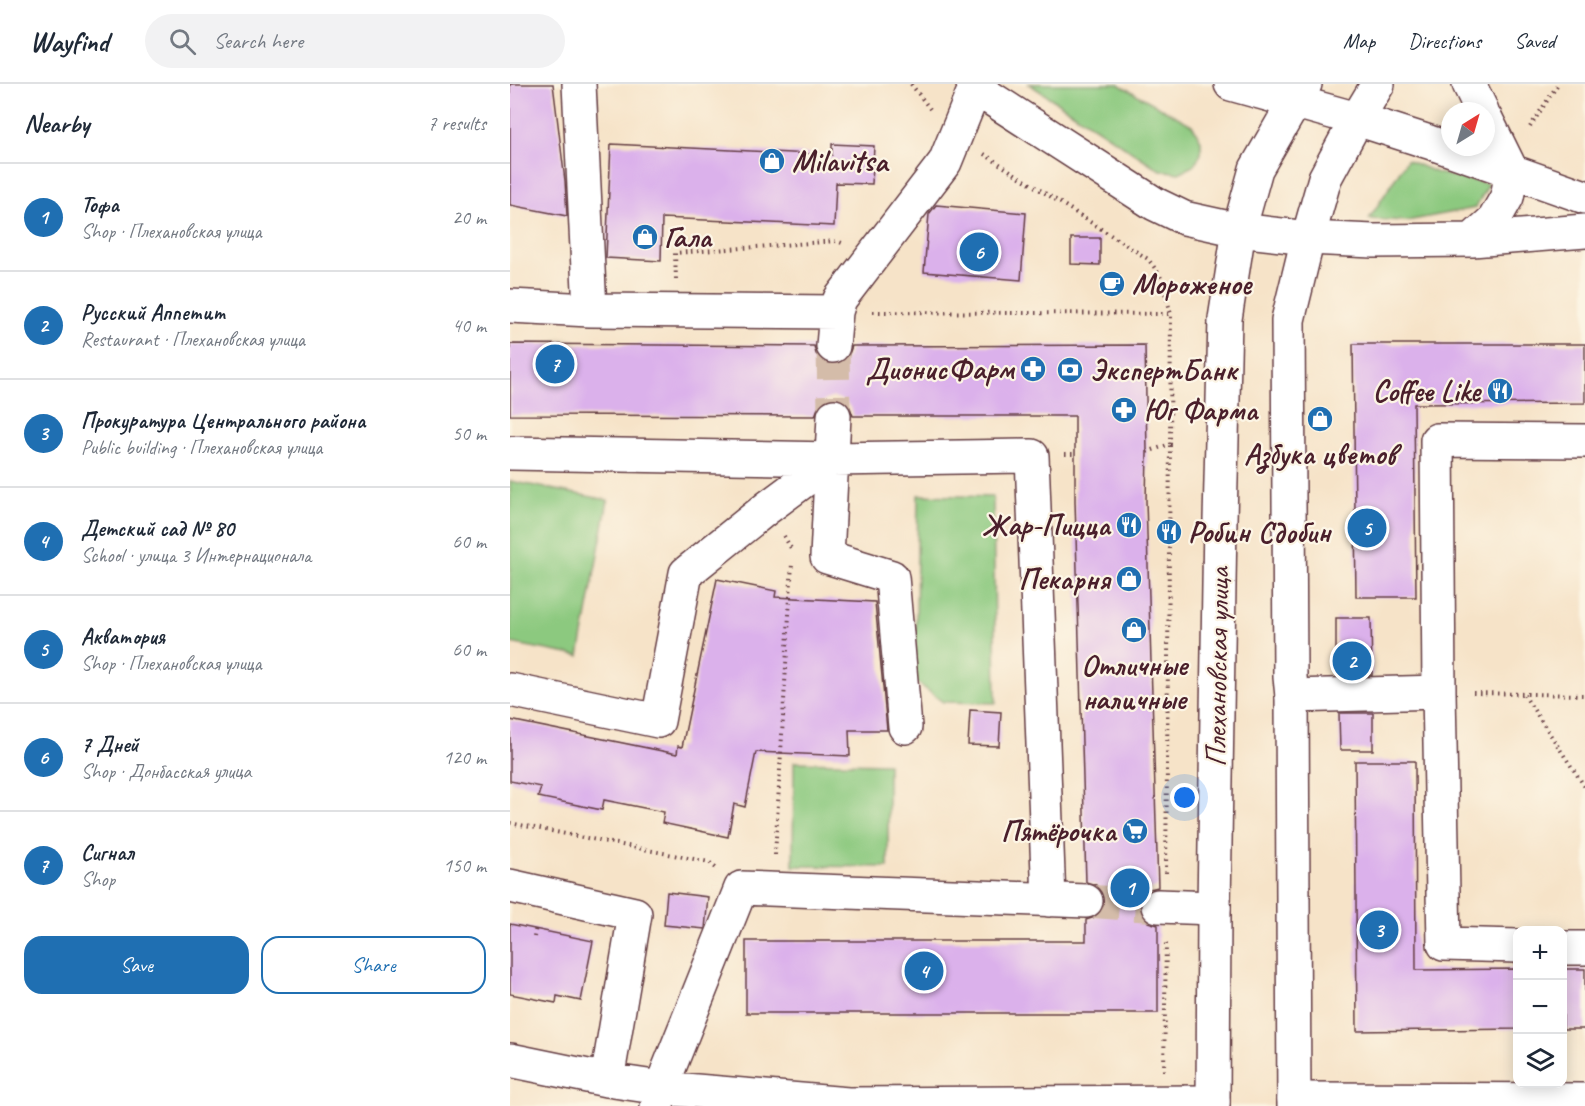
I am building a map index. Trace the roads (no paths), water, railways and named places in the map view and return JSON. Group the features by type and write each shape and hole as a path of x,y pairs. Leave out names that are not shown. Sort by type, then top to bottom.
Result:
{"street":[{"path":"579,84 590,310"},
{"path":"1231,84 1300,92 1357,118 1585,197"},
{"path":"1378,84 1325,178 1288,320 1294,1102 1585,1100"},
{"path":"1469,84 1478,102"},
{"path":"833,346 836,312 840,298 945,162 974,85 1155,204 1184,218 1239,230 1308,238 1373,241 1472,240 1585,231"},
{"name":"Плехановская улица","path":"1213,1104 1224,319 1239,230 1256,169 1300,92"},
{"path":"1472,240 1494,220 1507,197 1512,172 1495,137"},
{"path":"510,306 590,310 836,312"},
{"path":"834,416 827,558 892,577 905,727"},
{"path":"1513,946 1444,944 1437,440 1585,441"},
{"path":"510,453 833,459 1032,456 1049,900"},
{"path":"510,690 658,721 686,573 833,459"},
{"path":"1292,696 1439,692"},
{"path":"510,886 635,914 607,1080"},
{"path":"659,1097 741,888 1086,902"},
{"path":"1162,906 1214,908"},
{"path":"1567,948 1585,948"},
{"path":"510,1060 607,1080 659,1097 848,1105 1163,1102 1213,1104"}],"tunnel":[{"path":"833,346 834,416"},
{"path":"1086,901 1158,906"}],"place":[{"name":"Milavitsa","path":"772,161"},
{"name":"Гала","path":"645,237"},
{"name":"7 Дней","path":"979,252"},
{"name":"Мороженое","path":"1112,284"},
{"name":"Сигнал","path":"555,364"},
{"name":"ДионисФарм","path":"1033,369"},
{"name":"ЭкспертБанк","path":"1070,370"},
{"name":"Coffee Like","path":"1500,391"},
{"name":"Юг Фарма","path":"1124,410"},
{"name":"Азбука цветов","path":"1320,419"},
{"name":"Жар-Пицца","path":"1129,525"},
{"name":"Акватория","path":"1367,528"},
{"name":"Робин Сдобин","path":"1169,532"},
{"name":"Пекарня","path":"1129,579"},
{"name":"Отличные наличные","path":"1134,630"},
{"name":"Русский Аппетит","path":"1352,661"},
{"name":"Пятёрочка","path":"1135,831"},
{"name":"Тофа","path":"1130,888"},
{"name":"Прокуратура Центрального района","path":"1379,930"},
{"name":"Детский сад № 80","path":"924,971"}]}
